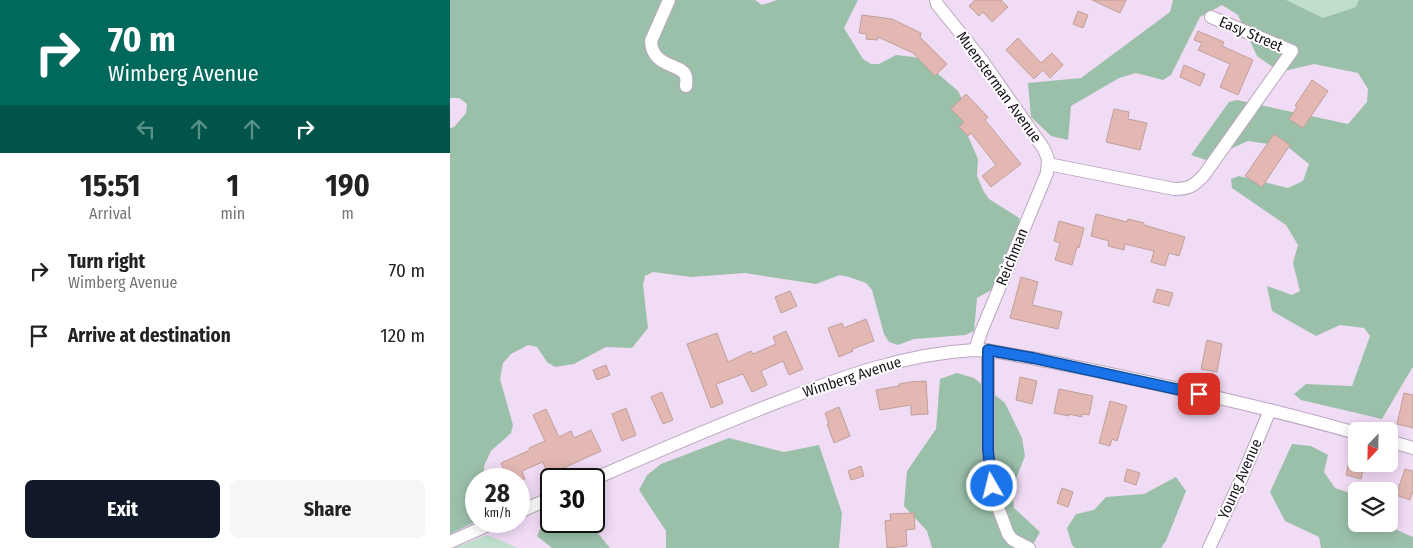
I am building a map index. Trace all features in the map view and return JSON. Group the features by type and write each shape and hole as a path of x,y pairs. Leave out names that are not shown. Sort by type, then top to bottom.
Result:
{"street":[{"path":"668,0 651,41 652,48 658,59 684,72 686,86"},
{"name":"Muensterman Avenue","path":"936,0 937,4 980,59 1044,149 1048,164"},
{"name":"Easy Street","path":"1048,164 1174,188 1183,189 1192,186 1204,175 1292,51 1211,17"},
{"name":"Reichman","path":"1025,546 1013,540 1008,534 992,486 981,332 1047,173 1048,164"},
{"name":"Wimberg Avenue","path":"605,474 740,417 844,376 918,357 982,350 1033,358 1160,384 1348,430"},
{"name":"Young Avenue","path":"1209,548 1240,482 1270,410"},
{"path":"1398,444 1413,448"},
{"path":"450,542 470,533"}],"green space":[{"path":"450,0 755,0 762,5 777,0 858,0 844,28 863,59 871,64 879,64 896,55 914,57 922,60 958,91 962,99 967,134 978,159 977,176 984,192 989,199 1019,218 1021,226 993,289 977,298 974,331 965,335 914,339 898,345 889,342 884,334 872,290 866,283 849,277 840,275 816,284 745,273 691,277 653,272 645,276 643,285 648,328 632,348 606,347 574,364 555,367 547,362 537,347 528,345 511,354 503,363 500,379 513,425 511,433 491,451 484,468 465,468 465,527 450,534 450,128 454,127 466,113 467,104 459,98 450,98"},
{"path":"1173,0 1286,0 1323,18 1356,7 1359,0 1413,0 1413,368 1382,419 1301,400 1294,394 1306,384 1352,386 1370,336 1364,328 1340,325 1316,336 1272,311 1267,286 1292,295 1300,291 1293,263 1298,245 1286,225 1232,188 1231,179 1239,176 1288,188 1303,181 1309,164 1288,147 1248,141 1206,160 1191,155 1229,102 1237,100 1348,124 1367,102 1368,89 1358,73 1314,64 1280,72 1257,56 1238,15 1222,5 1200,17 1171,75 1163,80 1136,73 1119,78 1071,106 1068,140 1051,136 1031,117 1028,83 1081,78 1170,12"},
{"path":"1256,0 1413,0 1350,39"},
{"path":"957,373 974,378 1005,403 1022,438 1025,456 1012,489 1014,508 1040,532 1031,548 932,548 927,531 904,506 907,471 936,429 940,379"},
{"path":"729,438 784,452 819,445 842,513 839,548 666,548 666,531 639,490 647,475 661,464"},
{"path":"1292,444 1311,446 1328,455 1324,472 1335,488 1348,492 1348,532 1398,531 1413,537 1413,548 1321,548 1319,537 1285,521 1270,492"},
{"path":"1176,477 1186,491 1166,541 1161,548 1075,548 1072,545 1067,528 1076,514 1094,510 1106,497 1144,494"},
{"path":"540,530 540,533 598,533 610,548 552,548 537,536"},
{"path":"487,535 518,548 454,548"}],"building":[{"path":"975,0 1001,0 1008,7 992,22 983,12 979,16 969,6"},
{"path":"1092,0 1126,0 1120,13"},
{"path":"1078,11 1088,15 1083,28 1073,24"},
{"path":"862,15 892,19 921,33 920,37 947,64 935,76 913,53 878,37 877,40 866,39 867,34 859,33"},
{"path":"1198,31 1224,42 1222,46 1253,60 1238,95 1220,87 1230,64 1198,50 1202,43 1194,40"},
{"path":"1018,38 1041,63 1052,53 1063,65 1050,78 1043,70 1034,79 1006,50"},
{"path":"1184,65 1205,74 1200,86 1180,77"},
{"path":"1312,80 1328,91 1303,128 1289,119"},
{"path":"966,94 988,117 985,120 1021,164 991,187 982,176 996,165 971,133 968,136 959,127 964,122 951,109"},
{"path":"1114,109 1129,112 1128,119 1147,123 1140,150 1106,142"},
{"path":"1274,134 1290,145 1262,187 1245,176"},
{"path":"1096,214 1127,222 1128,219 1144,223 1144,225 1185,237 1179,256 1169,253 1165,266 1151,262 1154,251 1125,244 1124,250 1108,246 1109,241 1091,236"},
{"path":"1059,221 1084,228 1072,265 1055,260 1060,243 1054,241"},
{"path":"1021,277 1038,282 1032,305 1062,312 1058,329 1010,318"},
{"path":"1157,289 1173,293 1169,306 1153,302"},
{"path":"790,291 797,306 781,313 775,297"},
{"path":"866,319 874,341 852,349 853,351 839,357 828,328 842,323 844,328"},
{"path":"786,331 803,369 789,375 783,361 761,371 767,385 752,392 743,374 716,384 723,403 711,408 687,344 717,333 728,362 751,351 753,354 776,344 773,337"},
{"path":"1207,340 1222,344 1217,372 1201,369"},
{"path":"606,365 610,375 597,380 593,370"},
{"path":"1020,377 1037,381 1032,404 1016,400"},
{"path":"926,381 928,414 911,415 911,405 880,410 876,390 910,382"},
{"path":"1059,389 1093,396 1089,415 1082,414 1082,417 1054,413"},
{"path":"662,392 673,420 663,424 651,397"},
{"path":"1404,393 1413,395 1413,428 1398,424"},
{"path":"1110,401 1127,406 1117,441 1112,439 1110,446 1099,443"},
{"path":"839,407 850,436 834,443 825,413"},
{"path":"626,408 636,435 622,441 612,414"},
{"path":"546,409 559,437 571,431 574,438 591,430 601,451 564,468 545,468 543,462 529,468 503,468 501,463 545,441 533,415"},
{"path":"861,466 864,476 851,480 848,471"},
{"path":"1348,466 1348,472 1362,472 1361,479 1346,475"},
{"path":"1127,469 1140,473 1136,485 1124,481"},
{"path":"1405,469 1413,471 1413,491 1410,500 1398,496 1398,489"},
{"path":"1062,488 1073,492 1068,507 1057,503"},
{"path":"914,513 915,529 906,530 907,546 887,548 885,521 891,520 890,514"}],"route":[{"path":"992,486 988,450 988,350 1160,384 1199,394"}]}
